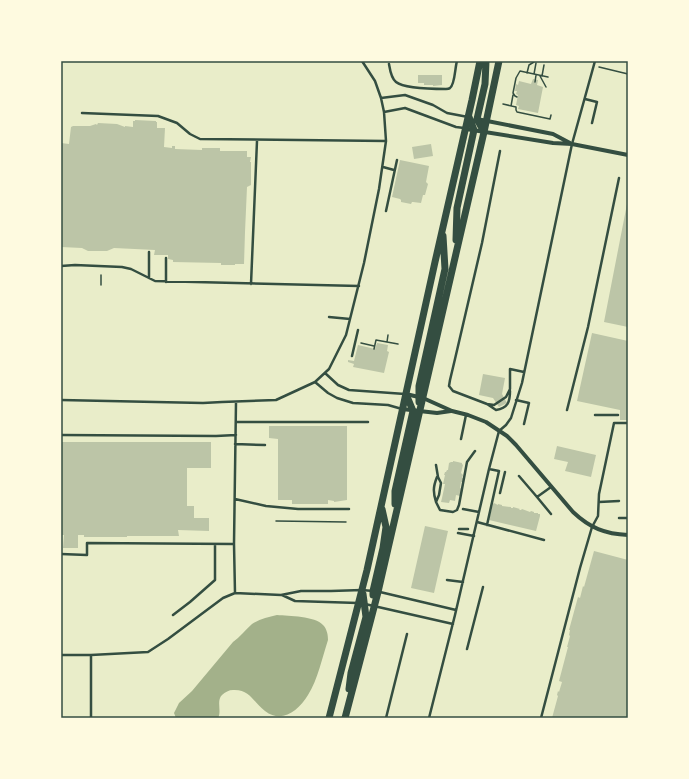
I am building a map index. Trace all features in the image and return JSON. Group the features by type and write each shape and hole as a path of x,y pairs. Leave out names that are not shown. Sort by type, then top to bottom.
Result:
{"main road":[{"path":"329,718 361,604 362,590 480,61"},
{"path":"484,132 477,119 485,84 486,61"},
{"path":"376,592 393,526 396,491 456,255 484,132 498,61"},
{"path":"456,255 457,208 474,130 468,117"},
{"path":"421,397 419,386 445,269 443,227"},
{"path":"406,394 416,411"},
{"path":"346,715 374,606 386,527 381,505"},
{"path":"346,715 351,673 366,617 361,604"}],"street":[{"path":"468,117 553,134 572,144"},
{"path":"466,129 553,143 572,144 628,155"},
{"path":"406,394 421,397 452,411 476,418 499,430 516,445 572,512 582,521 604,532 628,535"},
{"path":"402,409 437,413 452,411"}],"lane":[{"path":"61,400 236,402 276,400 315,382 328,369 346,335 350,320 379,189 386,142 384,112 381,98 375,80 362,61"},
{"path":"429,718 499,430 506,425 511,418 522,383 572,144 595,61"},
{"path":"389,64 390,72 395,81 399,84 420,88 446,89 452,86 456,72 456,63"},
{"path":"381,98 405,94 433,105 447,113 468,117"},
{"path":"585,99 597,102 592,123"},
{"path":"384,112 405,108 456,127 466,129"},
{"path":"82,113 158,116 176,123 190,134 200,139 386,142"},
{"path":"251,284 257,140"},
{"path":"500,151 482,243 449,386 453,391 486,404 496,410 508,404 510,401 510,369 524,372"},
{"path":"386,211 397,160"},
{"path":"383,167 394,170"},
{"path":"567,410 588,327 619,178"},
{"path":"149,252 149,279"},
{"path":"166,258 166,282"},
{"path":"61,266 75,265 122,267 131,269 149,279 166,282 358,286"},
{"path":"329,317 350,320"},
{"path":"352,356 358,330"},
{"path":"324,373 338,385 349,390 406,394"},
{"path":"315,382 328,393 337,398 353,403 388,405 402,409"},
{"path":"486,404 494,405 506,398 510,389"},
{"path":"516,400 529,403 524,424"},
{"path":"235,592 234,544 236,402"},
{"path":"461,439 466,415"},
{"path":"594,415 618,415"},
{"path":"236,422 368,422"},
{"path":"541,718 578,575 592,527 598,516 599,494 614,423 628,423"},
{"path":"61,435 236,435"},
{"path":"236,444 266,445"},
{"path":"438,477 433,493 440,510 453,512 457,510 467,462 475,451"},
{"path":"436,465 438,477 441,483 436,502"},
{"path":"486,524 499,471 489,469"},
{"path":"500,493 505,472"},
{"path":"519,476 551,514"},
{"path":"536,497 551,487"},
{"path":"235,500 266,506 298,509 349,509"},
{"path":"599,502 619,501"},
{"path":"463,509 479,512"},
{"path":"619,518 628,518"},
{"path":"477,522 544,540"},
{"path":"459,529 468,529"},
{"path":"458,533 474,536"},
{"path":"61,554 87,555 87,543 234,544"},
{"path":"173,615 215,580 215,544"},
{"path":"448,580 463,582"},
{"path":"467,649 483,587"},
{"path":"61,654 91,655 148,652 223,598 235,592 282,595 301,591 362,590 456,610"},
{"path":"282,595 295,601 374,606 453,624"},
{"path":"386,718 407,634"},
{"path":"91,655 91,718"}],"path":[{"path":"527,73 529,65 535,63 535,82"},
{"path":"544,65 541,76 546,86"},
{"path":"594,66 628,74"},
{"path":"510,106 514,95 513,93 516,78 520,71 548,77"},
{"path":"503,104 516,107 517,112 550,119 551,115"},
{"path":"101,275 101,285"},
{"path":"387,342 388,335"},
{"path":"359,343 374,347 376,340 398,344"},
{"path":"276,521 346,522"}],"shaded area":[{"path":"277,615 302,617 314,620 323,625 327,632 328,640 317,675 304,701 289,714 277,716 271,715 265,711 247,694 239,690 232,690 224,693 220,697 218,718 176,718 174,713 179,703 192,691 233,642 252,624 264,618"}],"building":[{"path":"418,75 442,75 442,85 433,86 418,83"},
{"path":"533,79 538,80 537,85 543,87 538,113 518,109 519,106 516,105 518,95 516,94 517,91 515,91 516,84 518,85 519,81 531,84"},
{"path":"133,121 156,121 157,128 165,128 164,147 172,148 172,146 175,146 175,149 202,150 202,148 220,148 220,151 247,151 247,157 251,157 251,185 247,187 244,264 221,265 221,263 173,262 173,260 168,259 168,255 154,255 155,250 114,248 107,251 88,251 82,248 61,247 61,143 69,144 71,127 73,126 90,126 97,125 98,123 133,127"},
{"path":"431,144 433,156 414,159 412,147"},
{"path":"400,160 429,166 426,182 428,184 421,203 412,202 411,204 401,202 400,199 392,197"},
{"path":"628,204 628,327 604,322"},
{"path":"592,333 628,341 628,420 620,420 620,410 577,401"},
{"path":"377,343 388,345 387,351 389,352 384,373 353,367 354,364 348,362 348,360 354,361 358,345 375,349"},
{"path":"483,374 505,378 502,394 507,403 499,407 493,398 479,395"},
{"path":"269,426 347,426 347,500 334,502 328,500 328,504 292,504 292,500 278,500 278,439 269,438"},
{"path":"61,442 211,442 211,468 187,468 187,506 194,506 194,518 209,518 209,531 178,530 179,536 84,537 84,535 78,535 78,548 63,548 64,535 61,535"},
{"path":"557,446 596,455 591,477 565,471 568,462 554,459"},
{"path":"453,461 462,463 463,465 461,473 463,475 462,478 464,478 463,482 461,482 460,488 462,489 460,496 456,495 455,501 450,500 449,503 441,502 445,484 443,484 444,475 448,470 449,463"},
{"path":"494,503 540,514 536,531 489,520"},
{"path":"425,526 448,531 434,593 411,588"},
{"path":"594,551 628,560 628,718 552,718 558,691 559,692 562,682 559,681 568,647 570,636 569,630 578,597 580,598 583,586 584,587"}]}
